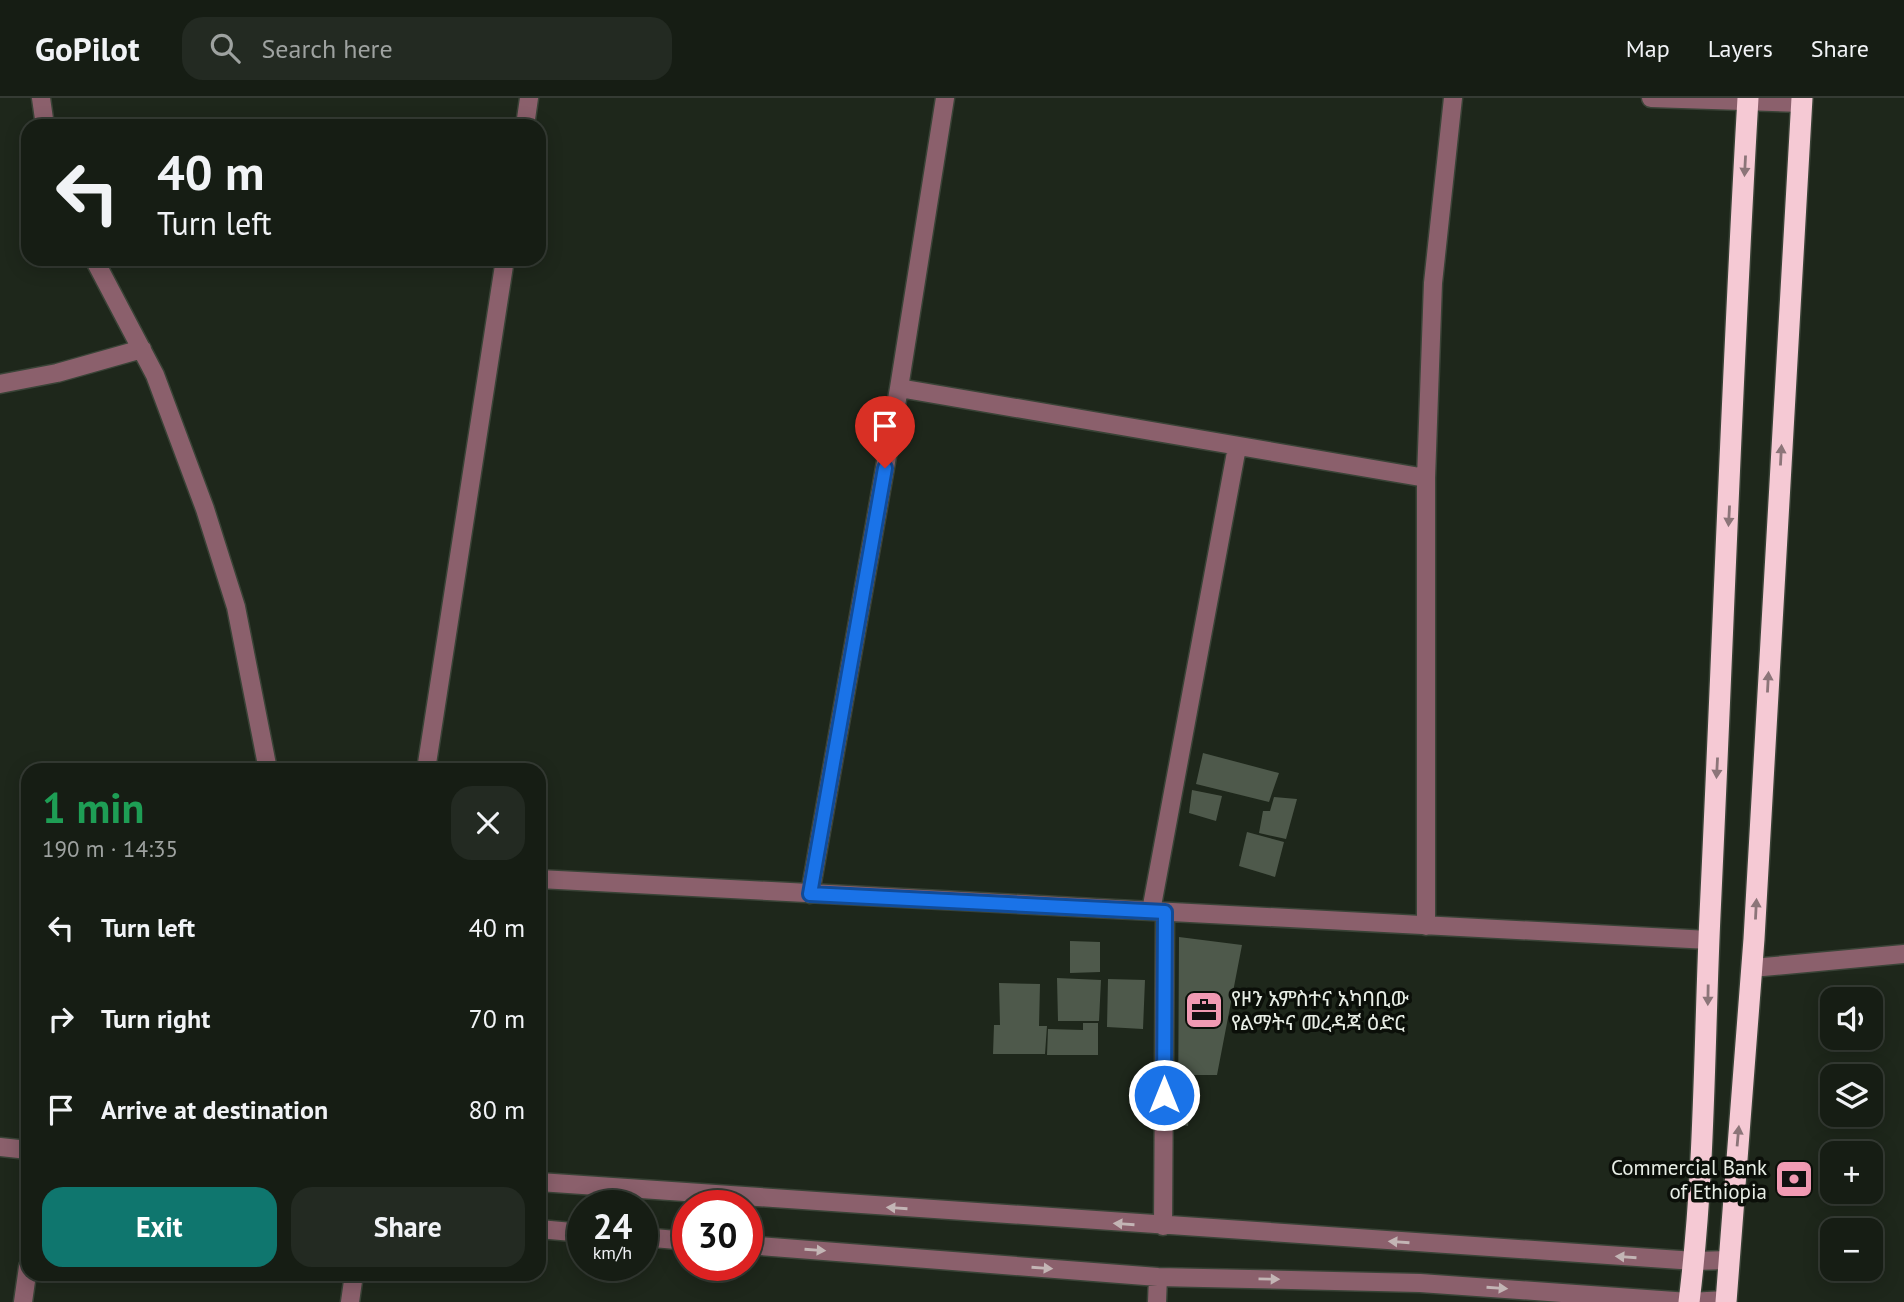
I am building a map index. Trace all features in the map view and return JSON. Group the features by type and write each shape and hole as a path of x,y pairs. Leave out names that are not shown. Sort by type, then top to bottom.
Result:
{"highway":[{"path":"1689,1302 1695,1261 1705,1116 1709,940 1748,100"},
{"path":"1726,1301 1752,968 1802,101"}],"street":[{"path":"41,98 44,119"},
{"path":"526,119 529,98"},
{"path":"810,894 899,388 946,98"},
{"path":"1426,926 1426,478 1433,283 1453,98"},
{"path":"1651,98 1802,101"},
{"path":"98,266 155,376 180,439 236,607 267,763"},
{"path":"427,763 504,266"},
{"path":"0,384 57,373 142,349"},
{"path":"899,388 1426,478"},
{"path":"1163,1226 1158,912 1237,447"},
{"path":"546,879 1709,940"},
{"path":"1752,968 1904,954"},
{"path":"0,1147 21,1149"},
{"path":"546,1182 1695,1261 1728,1260"},
{"path":"546,1230 567,1232"},
{"path":"763,1246 1158,1277 1420,1283 1689,1302 1726,1301"},
{"path":"1157,1302 1158,1277"},
{"path":"23,1302 26,1281"},
{"path":"350,1302 353,1281"},
{"path":"1419,1302 1420,1283"}],"building":[{"path":"1203,753 1279,773 1269,802 1196,784"},
{"path":"1192,790 1222,796 1216,821 1189,813"},
{"path":"1274,797 1297,799 1286,839 1259,833 1263,811 1270,811"},
{"path":"1247,832 1284,842 1275,877 1239,866"},
{"name":"የዞን አምስተና አካባቢው የልማትና መረዳጃ ዕድር","path":"1179,937 1242,945 1217,1075 1193,1075 1188,1126 1178,1124"},
{"path":"1070,941 1100,942 1100,972 1070,973"},
{"path":"1057,978 1101,980 1099,1021 1058,1021"},
{"path":"1108,979 1145,980 1143,1029 1107,1027"},
{"path":"999,983 1040,984 1039,1026 1047,1026 1045,1054 993,1054 994,1025 1000,1025"},
{"path":"1083,1023 1098,1023 1098,1055 1047,1055 1048,1029 1083,1030"}],"place":[{"name":"የዞን አምስተና አካባቢው የልማትና መረዳጃ ዕድር","path":"1204,1010"},
{"name":"Commercial Bank of Ethiopia","path":"1794,1179"}],"route":[{"path":"885,468 810,894 1165,912 1164,1095"}]}
